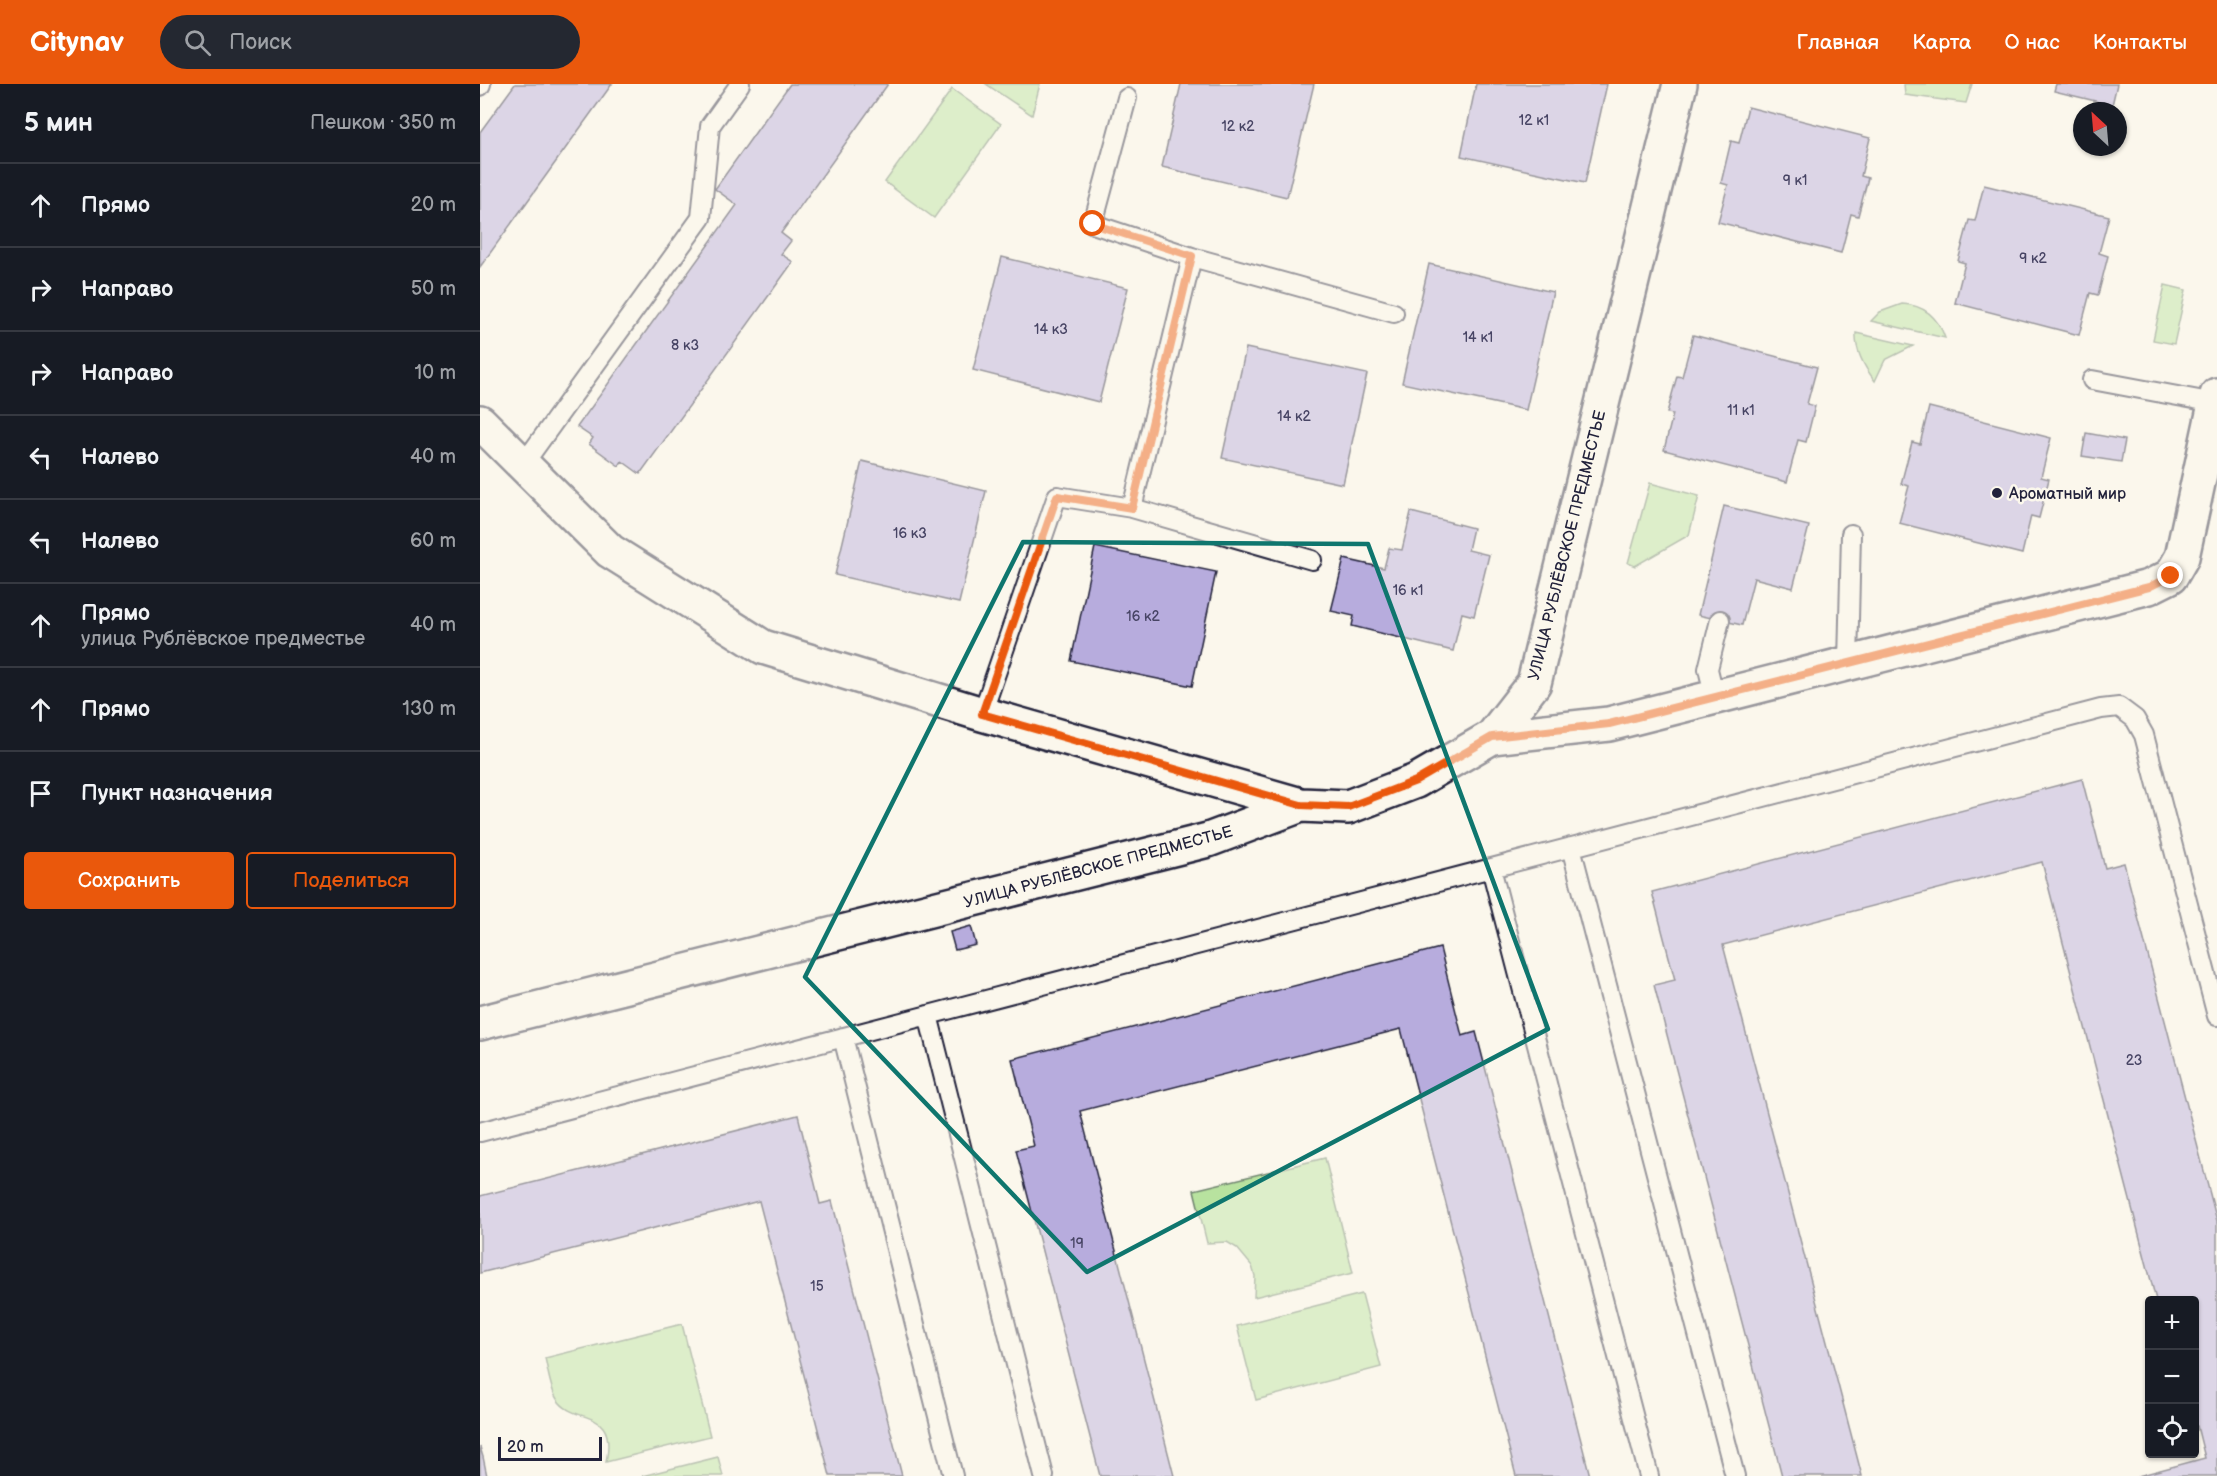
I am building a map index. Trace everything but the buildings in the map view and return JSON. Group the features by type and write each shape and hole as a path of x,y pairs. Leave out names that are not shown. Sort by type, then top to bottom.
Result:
{"street":[{"name":"УЛИЦА РУБЛЁВСКОЕ ПРЕДМЕСТЬЕ","path":"480,1023 1208,840 1301,805 1348,807 1416,781 1492,737 1534,683 1680,84"},
{"path":"1492,737 1609,724 2149,587 2171,576 2182,556 2216,399"},
{"path":"480,423 610,551 763,647 982,714 1301,805"}],"lane":[{"path":"522,466 700,218 710,126 740,84"},
{"path":"1127,98 1093,224 1192,256 1394,313"},
{"path":"1132,508 1192,256"},
{"path":"2092,380 2216,399"},
{"path":"982,714 1057,496 1132,508 1312,560"},
{"path":"1848,663 1851,534"},
{"path":"1715,698 1708,669 1720,620"},
{"path":"480,1132 2101,709 2120,707 2135,719 2144,735 2217,1016"},
{"path":"1571,847 1735,1476"},
{"path":"1491,868 1649,1476"},
{"path":"928,1014 1044,1476"},
{"path":"843,1037 953,1476"}],"highlighted area":[{"path":"1023,542 1368,544 1548,1029 1087,1272 805,977"}],"green space":[{"path":"986,84 1040,84 1032,115"},
{"path":"1904,84 1972,84 1966,103 1905,95"},
{"path":"952,89 1001,124 934,218 885,182"},
{"path":"2165,285 2186,290 2174,344 2153,340"},
{"path":"1902,304 1930,313 1939,324 1945,338 1871,321 1880,312"},
{"path":"1856,333 1913,346 1885,360 1875,381 1861,358"},
{"path":"1650,483 1699,496 1689,535 1635,566 1628,563"},
{"path":"1325,1158 1353,1273 1254,1297 1255,1276 1252,1266 1237,1248 1227,1242 1207,1243 1194,1190"},
{"path":"1362,1294 1381,1367 1256,1400 1237,1326"},
{"path":"682,1324 710,1436 606,1462 608,1444 606,1432 600,1424 564,1407 557,1399 551,1385 545,1358"},
{"path":"718,1457 723,1476 642,1476"}],"place":[{"name":"Ароматный мир","path":"1997,493"}],"route":[{"path":"1093,224 1192,256 1132,508 1057,496 982,714 1301,805 1348,807 1416,781 1492,737 1609,724 2149,587 2171,576"}]}
